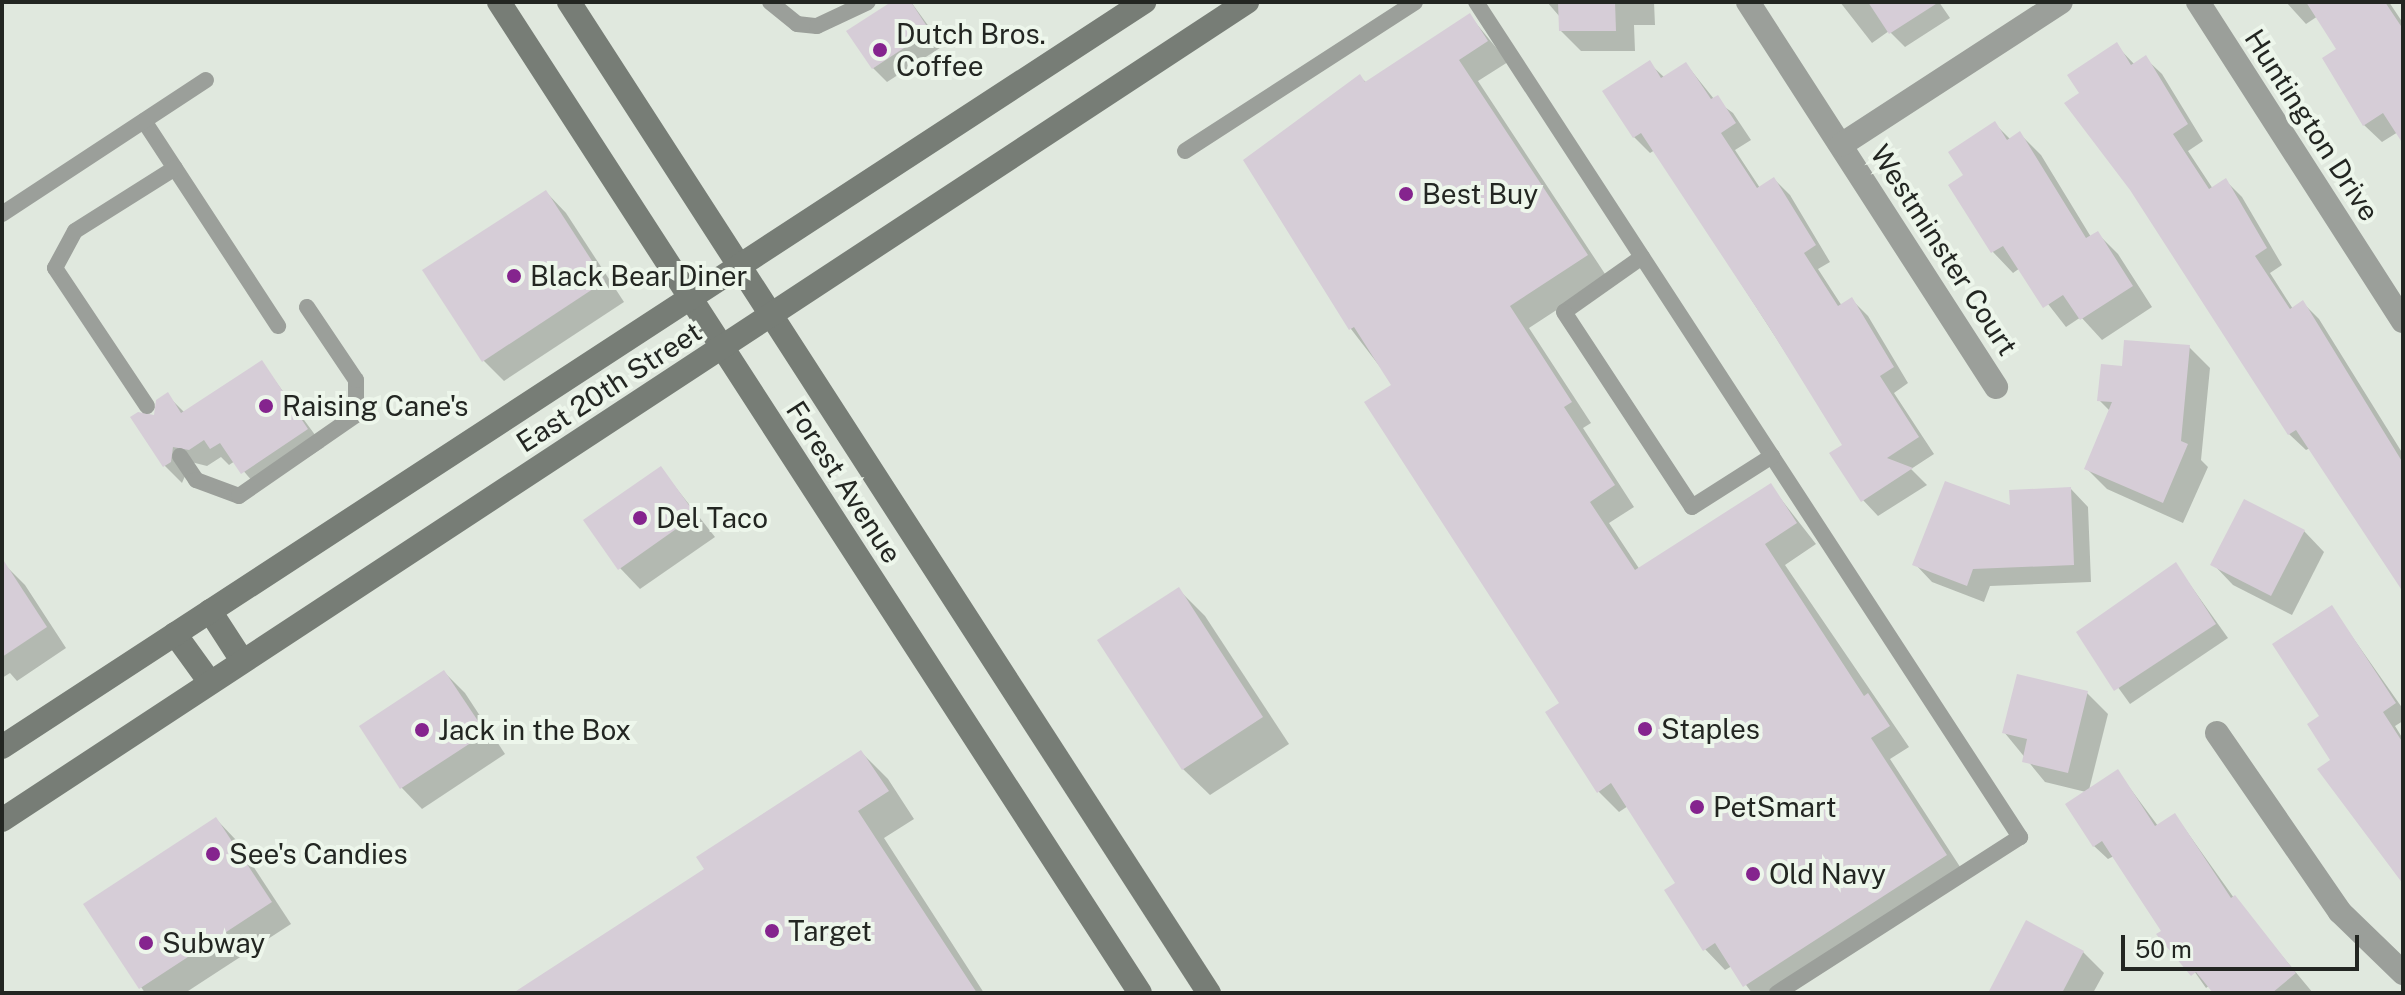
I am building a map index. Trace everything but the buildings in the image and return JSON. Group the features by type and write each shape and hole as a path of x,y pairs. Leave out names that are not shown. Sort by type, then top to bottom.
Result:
{"street":[{"name":"Forest Avenue","path":"499,2 1140,993"},
{"name":"Forest Avenue","path":"569,2 1209,993"},
{"name":"East 20th Street","path":"2,747 1144,2"},
{"name":"East 20th Street","path":"2,820 241,659 772,317 1247,2"},
{"name":"Westminster Court","path":"1748,2 1996,387"},
{"name":"Westminster Court","path":"1841,145 2061,2"},
{"name":"Huntington Drive","path":"2198,2 2403,321"},
{"path":"210,611 241,659"},
{"path":"175,634 209,681"},
{"path":"2217,733 2340,912 2403,973"}],"lane":[{"path":"770,2 797,24 817,26 868,2"},
{"path":"1185,151 1415,2"},
{"path":"1476,2 2020,837 1777,993"},
{"path":"2,214 206,80"},
{"path":"144,121 278,326"},
{"path":"147,406 55,268 75,231 175,168"},
{"path":"1642,257 1564,312 1692,507 1772,456"},
{"path":"180,456 196,480 239,496 356,415 356,380 307,307"}],"place":[{"name":"Dutch Bros. Coffee","path":"880,50"},
{"name":"Best Buy","path":"1406,194"},
{"name":"Black Bear Diner","path":"514,276"},
{"name":"Raising Cane's","path":"266,406"},
{"name":"Del Taco","path":"640,518"},
{"name":"Staples","path":"1645,729"},
{"name":"Jack in the Box","path":"422,730"},
{"name":"PetSmart","path":"1697,807"},
{"name":"See's Candies","path":"213,854"},
{"name":"Old Navy","path":"1753,874"},
{"name":"Target","path":"772,931"},
{"name":"Subway","path":"146,943"}]}
